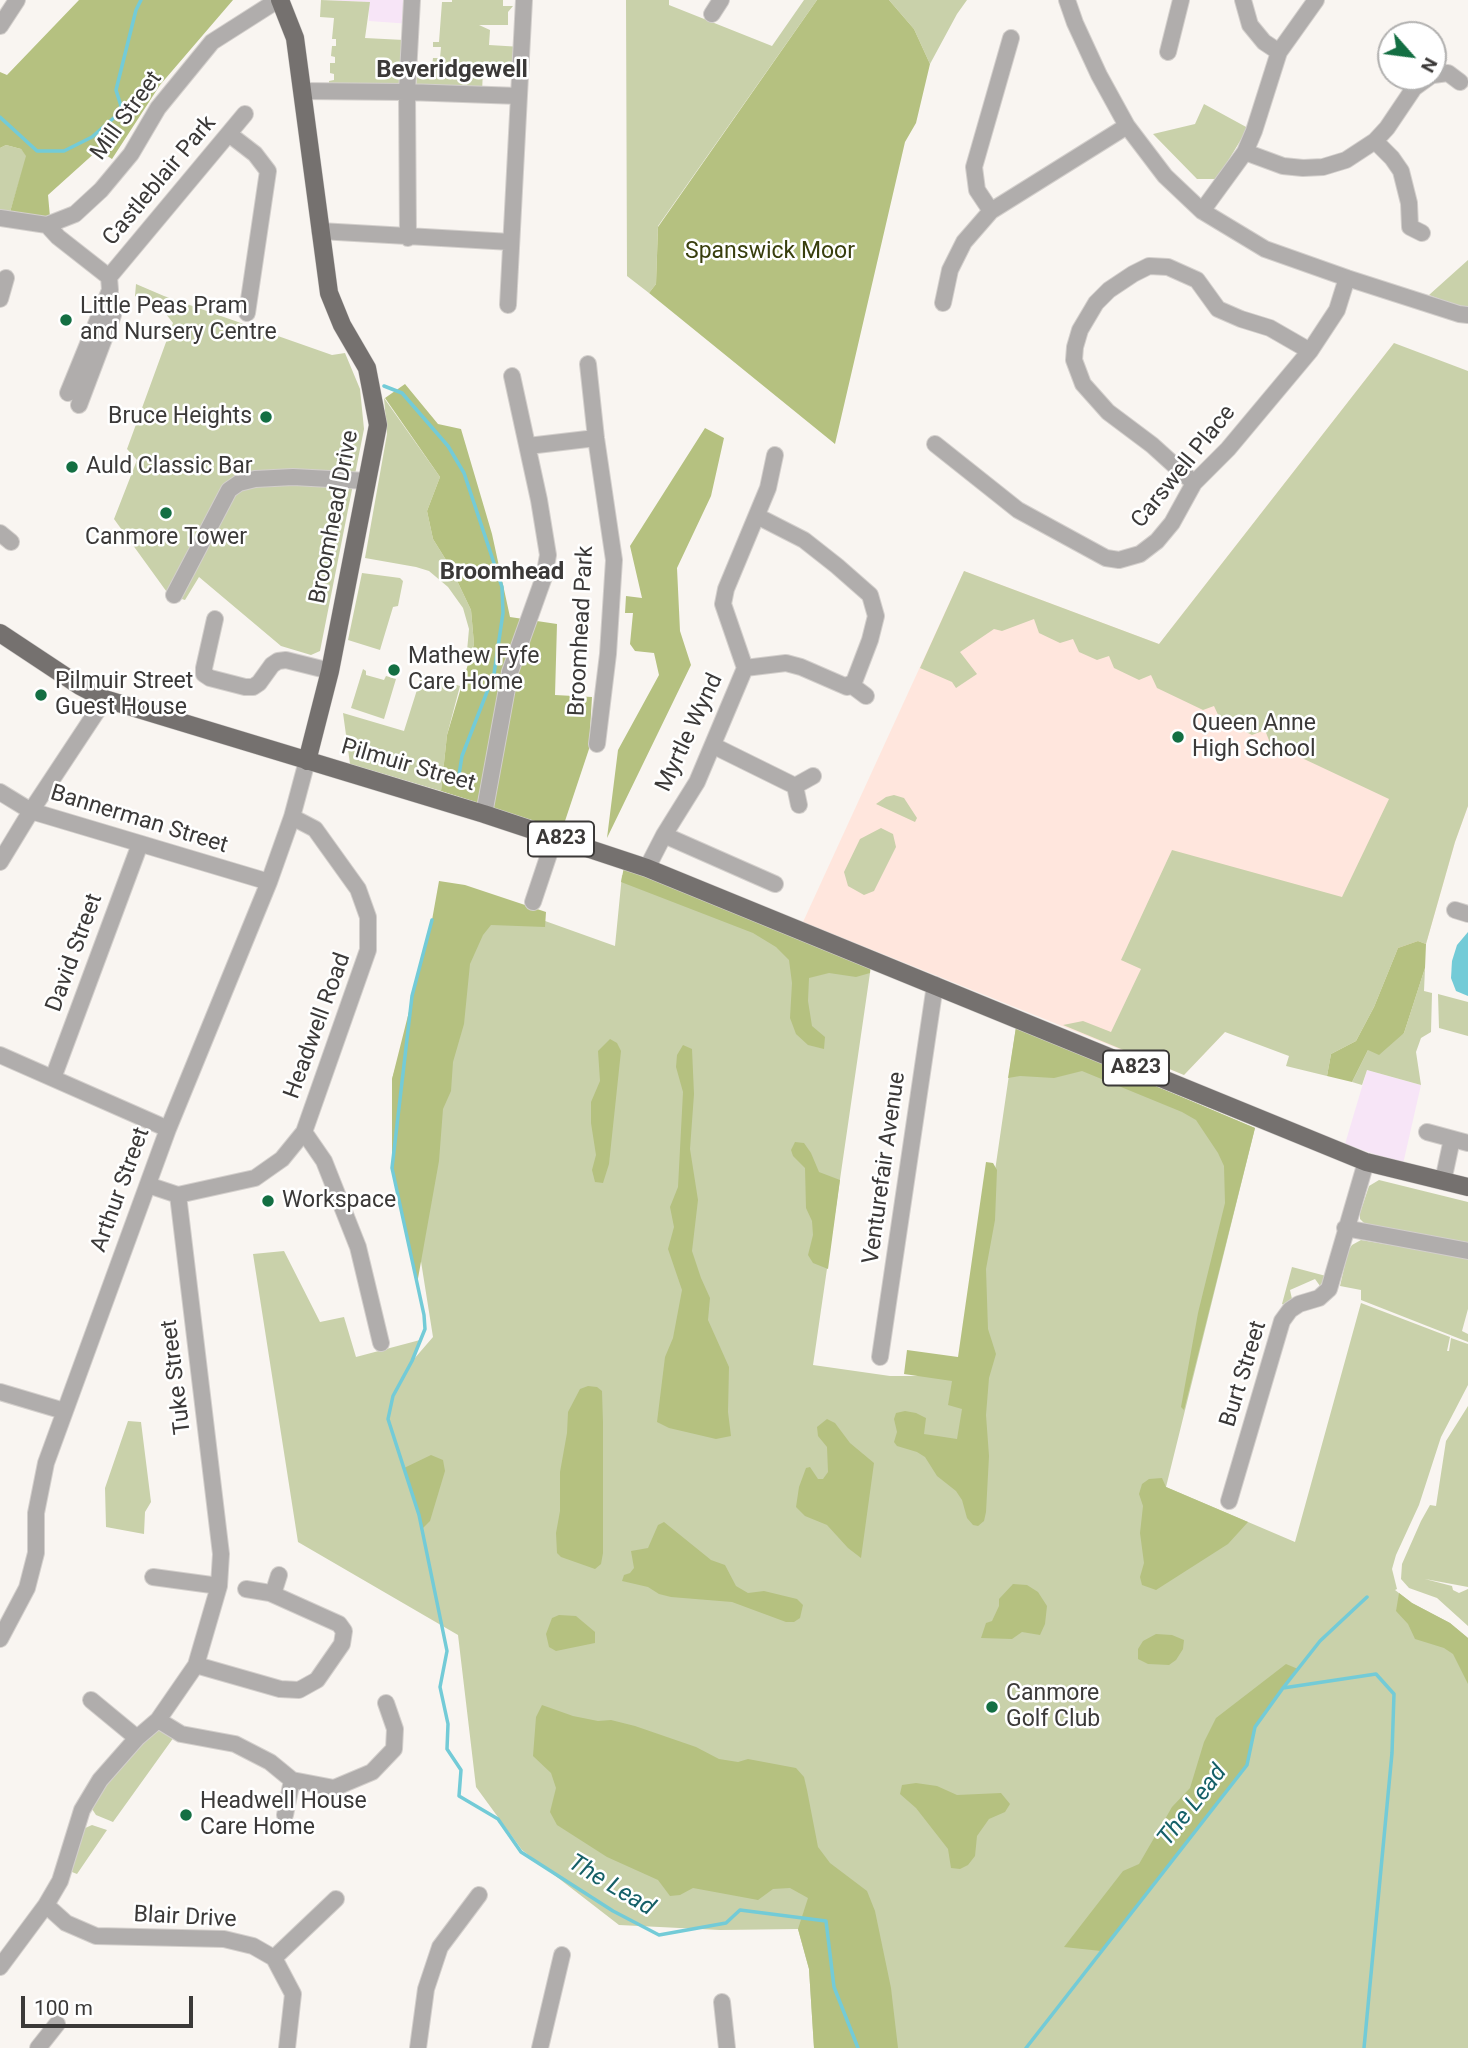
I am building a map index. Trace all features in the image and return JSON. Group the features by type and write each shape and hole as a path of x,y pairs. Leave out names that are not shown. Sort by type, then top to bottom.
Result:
{"main road":[{"name":"Broomhead Drive","path":"279,0 295,38 330,293 342,325 367,368 378,425 330,671 307,761"},
{"name":"Pilmuir Street","path":"0,633 80,686 105,699 555,836 647,867 935,985"},
{"name":"A823","path":"935,985 1366,1161 1468,1187"}],"street":[{"path":"0,26 17,0"},
{"name":"Mill Street","path":"47,225 75,214 101,190 131,154 158,108 212,42 279,0"},
{"path":"408,238 407,92 412,0"},
{"path":"508,305 524,0"},
{"path":"1067,0 1099,75 1127,125 1165,176 1202,211 1265,249 1347,278 1468,315"},
{"path":"1168,52 1181,0"},
{"path":"1242,0 1250,24 1264,42 1279,52"},
{"path":"1202,211 1245,152 1279,52 1316,0"},
{"path":"992,211 977,190 974,167 1011,38"},
{"path":"302,91 519,96"},
{"path":"1245,152 1283,166 1323,167 1346,160 1375,141 1412,91"},
{"name":"Castleblair Park","path":"74,399 109,284 245,114"},
{"path":"943,303 950,270 964,242 992,211 1127,125"},
{"path":"229,134 255,154 268,171 247,313"},
{"path":"1375,141 1401,171 1409,203 1410,230"},
{"path":"0,218 47,225 109,284"},
{"path":"320,232 511,242"},
{"path":"1194,483 1152,445 1108,412 1083,384 1073,360 1075,347 1080,330 1096,303 1109,290 1133,274 1149,267 1168,267 1197,280 1218,309 1270,328 1310,351"},
{"path":"0,299 6,278"},
{"name":"Carswell Place","path":"936,444 1018,510 1106,558 1129,558 1140,554 1157,541 1172,523 1194,483 1228,449 1310,351 1337,310 1347,278"},
{"name":"Broomhead Park","path":"588,364 614,559 608,654 597,744"},
{"name":"Broomhead Park","path":"484,814 510,672 544,577 548,555 512,376"},
{"path":"528,446 596,438"},
{"name":"Myrtle Wynd","path":"647,867 697,782 745,668 723,604 726,589 768,488 775,455"},
{"path":"174,595 229,490 239,483 255,479 293,477 367,481"},
{"path":"745,668 786,663 847,687 853,682 870,640 876,616 870,596 804,540 757,516"},
{"path":"215,619 204,668 204,674 209,678 253,687 272,665 286,660 330,671"},
{"path":"850,684 866,696"},
{"path":"0,862 105,699"},
{"path":"714,746 795,786"},
{"name":"Arthur Street","path":"0,1639 27,1588 36,1553 36,1513 42,1476 64,1411 168,1129 269,882 292,817 307,761"},
{"path":"795,786 813,776"},
{"path":"795,786 799,805"},
{"name":"Bannerman Street","path":"0,792 31,811 269,882"},
{"name":"Headwell Road","path":"178,1195 255,1178 282,1160 304,1132 369,950 368,917 358,889 315,829 292,817"},
{"path":"664,835 775,884"},
{"path":"533,902 555,836"},
{"name":"David Street","path":"53,1078 140,844"},
{"name":"Venturefair Avenue","path":"880,1357 935,985"},
{"path":"0,1055 168,1129"},
{"path":"304,1132 324,1161 358,1247 381,1343"},
{"path":"1427,1132 1468,1143"},
{"path":"1443,1181 1452,1139"},
{"name":"Burt Street","path":"1229,1502 1282,1321 1290,1310 1299,1304 1319,1298 1329,1289 1366,1161"},
{"path":"148,1185 178,1195"},
{"name":"Tuke Street","path":"0,1967 46,1905 60,1881 82,1811 100,1780 137,1738 158,1720 196,1665 219,1586 221,1554 178,1195"},
{"path":"1345,1228 1468,1251"},
{"path":"0,1392 64,1411"},
{"path":"273,1594 279,1575"},
{"path":"153,1577 219,1586"},
{"path":"196,1665 279,1689 299,1690 317,1680 342,1644 344,1631 339,1624 273,1594 246,1589"},
{"path":"91,1700 137,1738"},
{"path":"158,1720 181,1734 234,1744 270,1762 292,1780 334,1788 372,1772 394,1749 395,1729 386,1703"},
{"path":"285,1815 292,1780"},
{"path":"418,2048 426,1989 440,1947 479,1895"},
{"path":"287,2048 293,1994 274,1958 336,1899"},
{"name":"Blair Drive","path":"46,1905 66,1923 96,1936 224,1939 253,1946 274,1958"},
{"path":"540,2048 562,1955"},
{"path":"722,2002 727,2048"},
{"path":"38,2048 57,2024"}],"shaded area":[{"path":"322,0 412,0 411,24 369,21 369,2"},
{"name":"Queen Anne High School","path":"1394,343 1468,806 1426,944 1418,941 1225,1032 1184,1075 803,922 964,571 1159,644"},
{"path":"1367,1070 1421,1085 1403,1164 1345,1144"}],"green space":[{"path":"79,0 233,0 160,85 112,159 98,150 48,195 50,217 10,212 26,156 21,149 6,145 0,148 0,72 7,75"},
{"path":"321,0 370,2 365,38 404,40 403,85 329,85 329,81 334,80 334,74 330,73 330,63 335,63 335,57 331,56 336,39 332,39 334,18 320,17"},
{"path":"503,0 503,6 513,6 508,12 508,25 479,25 490,30 489,45 522,47 520,71 483,70 482,92 416,89 417,73 431,74 433,58 440,58 441,47 433,47 433,42 439,42 442,2"},
{"path":"626,0 669,0 669,5 772,46 804,0 817,0 658,226 656,284 649,293 627,276"},
{"name":"Spanswick Moor","path":"817,0 889,0 914,29 930,64 916,123 905,142 835,444 649,293 656,284 658,227"},
{"path":"889,0 967,0 930,64 914,29"},
{"path":"1204,104 1248,128 1217,179 1197,179 1153,134 1195,124"},
{"path":"6,145 21,149 27,156 10,212 0,211 0,148"},
{"path":"1468,260 1468,310 1429,295"},
{"path":"136,284 332,355 345,353 360,389 364,429 320,651 311,655 281,646 199,577 185,600 169,595 114,519 137,460 127,449 173,323 162,309 135,296"},
{"path":"1394,343 1468,371 1468,806 1426,944 1418,941 1398,948 1374,1007 1356,1041 1331,1054 1327,1076 1286,1066 1289,1056 1225,1032 1184,1075 1063,1025 1083,1021 1111,1032 1141,969 1121,960 1172,850 1342,897 1389,799 1270,743 1265,730 1252,735 1220,719 1214,706 1203,710 1157,688 1151,675 1139,680 1114,668 1109,656 1097,660 1079,652 1073,639 1060,643 1039,633 1034,619 1002,631 994,629 960,652 977,674 956,688 952,682 920,668 964,571 1159,644"},
{"path":"405,384 438,424 461,429 492,534 510,617 557,624 555,695 592,697 589,749 562,830 441,791 447,735 474,644 471,610 451,568 433,539 427,511 440,477 385,398"},
{"path":"384,398 440,477 427,511 433,539 451,568 471,610 474,644 471,653 467,651 469,629 463,608 448,587 429,571 365,558 387,434"},
{"path":"705,428 724,438 711,496 677,568 680,631 691,665 607,838 618,750 659,675 654,653 635,651 630,644 633,613 625,613 626,596 642,598 630,546"},
{"path":"362,573 400,578 403,581 398,606 393,607 380,650 348,640"},
{"path":"363,669 366,675 384,680 386,676 396,679 384,719 351,708"},
{"path":"422,674 460,686 447,735 441,791 350,764 343,713 404,731"},
{"path":"894,795 904,798 917,818 915,822 876,804"},
{"path":"881,828 893,834 896,847 874,891 864,895 848,886 844,872 860,839"},
{"path":"624,867 871,965 870,973 856,977 829,973 809,978 808,1001 812,1026 825,1037 824,1049 808,1045 796,1034 790,1018 792,983 789,960 776,947 753,933 621,882"},
{"name":"Canmore Golf Club","path":"622,875 870,973 813,1365 890,1376 965,1376 1016,1027 1255,1128 1166,1487 1295,1542 1361,1303 1450,1337 1447,1351 1451,1338 1468,1344 1468,1385 1441,1437 1419,1505 1392,1569 1397,1589 1395,1590 1412,1603 1450,1623 1468,1638 1468,2048 814,2048 809,1969 798,1929 720,1930 619,1925 522,1850 476,1787 458,1635 298,1542 253,1254 284,1251 320,1322 344,1317 356,1357 420,1340 414,1359 433,1337 392,1079 450,887 615,946"},
{"path":"439,881 465,885 546,912 545,927 491,925 483,935 470,964 464,1024 453,1062 451,1091 443,1109 439,1161 417,1284 392,1168 392,1079 432,920"},
{"path":"1418,941 1426,944 1425,968 1404,1033 1379,1055 1368,1050 1352,1082 1327,1076 1331,1054 1356,1041 1374,1007 1398,948"},
{"path":"1425,968 1424,991 1432,993 1431,1032 1421,1038 1416,1052 1421,1085 1367,1070 1362,1085 1352,1082 1368,1050 1404,1033"},
{"path":"1438,994 1468,1002 1468,1036 1439,1028"},
{"path":"1016,1027 1255,1128 1184,1410 1181,1407 1198,1313 1225,1203 1224,1166 1196,1120 1082,1071 1054,1078 1008,1078"},
{"path":"610,1039 617,1043 621,1051 609,1164 603,1183 595,1182 592,1170 596,1155 591,1102 600,1081 598,1051"},
{"path":"683,1045 692,1049 694,1094 690,1149 698,1200 692,1251 710,1298 708,1320 729,1367 728,1412 731,1436 716,1439 669,1428 657,1422 665,1357 673,1338 682,1290 668,1249 674,1227 670,1207 678,1187 683,1092 676,1067 677,1055"},
{"path":"795,1142 804,1143 819,1172 840,1180 828,1269 813,1263 808,1255 813,1235 812,1221 806,1208 805,1168 793,1156 791,1150"},
{"path":"986,1162 993,1163 997,1170 995,1220 986,1269 988,1329 996,1354 989,1378 986,1415 989,1456 986,1512 984,1521 978,1526 973,1525 967,1518 962,1500 956,1491 937,1476 925,1457 897,1446 894,1442 897,1432 894,1419 896,1413 916,1413 926,1418 924,1434 957,1439 962,1409 948,1405 952,1381 904,1374 907,1350 958,1357"},
{"path":"1379,1180 1468,1202 1468,1245 1368,1227 1360,1219 1360,1213 1369,1186"},
{"path":"1361,1240 1468,1258 1468,1309 1462,1331 1468,1334 1468,1342 1361,1300 1361,1290 1340,1286 1348,1251"},
{"path":"1292,1267 1326,1276 1320,1286 1315,1279 1290,1290 1292,1299 1284,1305 1282,1304"},
{"path":"588,1386 602,1391 603,1553 601,1564 595,1569 561,1557 557,1553 556,1533 568,1412 580,1389"},
{"path":"1468,1406 1468,1587 1425,1579 1452,1586 1453,1590 1459,1593 1468,1589 1468,1626 1437,1598 1409,1588 1401,1579 1402,1564 1421,1521 1430,1505 1436,1506 1446,1441"},
{"path":"827,1419 835,1423 850,1443 874,1463 861,1558 827,1525 805,1516 796,1507 806,1468 810,1467 818,1479 823,1479 828,1472 827,1447 818,1436 817,1427"},
{"path":"128,1421 141,1422 151,1502 145,1512 144,1534 106,1527 105,1488"},
{"path":"431,1455 443,1460 445,1471 430,1521 422,1529 404,1468"},
{"path":"1162,1478 1166,1487 1248,1522 1228,1544 1156,1590 1142,1585 1140,1577 1144,1563 1140,1533 1143,1506 1139,1494 1142,1484 1149,1479"},
{"path":"664,1522 711,1560 725,1565 736,1586 748,1593 764,1591 797,1599 803,1605 800,1618 794,1622 786,1622 732,1602 671,1597 648,1587 622,1581 624,1575 634,1568 631,1551 648,1548 658,1525"},
{"path":"1013,1584 1027,1585 1038,1592 1047,1606 1045,1624 1040,1635 1022,1632 1012,1639 981,1638 986,1623 992,1621 999,1606 999,1599"},
{"path":"1399,1593 1450,1623 1468,1638 1468,1684 1453,1654 1444,1648 1415,1639 1408,1624 1396,1611"},
{"path":"559,1615 576,1616 595,1632 595,1643 556,1651 549,1647 546,1634 552,1618"},
{"path":"1156,1634 1172,1635 1184,1640 1183,1649 1169,1665 1148,1664 1138,1659 1138,1649 1143,1641"},
{"path":"1286,1664 1298,1669 1255,1727 1247,1765 1101,1951 1064,1947 1123,1871 1139,1864 1172,1807 1190,1788 1204,1742 1216,1718"},
{"path":"542,1705 573,1716 598,1721 611,1720 635,1726 696,1747 719,1759 738,1762 748,1759 796,1768 804,1777 818,1847 830,1863 867,1891 875,1911 891,1988 898,2048 814,2048 809,1969 798,1929 808,1898 790,1888 773,1889 758,1900 693,1888 680,1895 670,1896 658,1880 607,1857 557,1825 550,1812 556,1788 551,1773 533,1756 536,1717"},
{"path":"158,1728 174,1737 113,1822 96,1815 92,1809 95,1800 116,1771"},
{"path":"916,1783 937,1786 957,1795 1001,1793 1010,1804 1005,1812 989,1819 977,1836 975,1856 968,1865 960,1869 951,1868 948,1849 916,1808 900,1794 902,1785"},
{"path":"92,1825 107,1830 77,1874 72,1872 80,1834 83,1829"}],"water":[{"path":"1468,932 1468,996 1456,991 1451,978 1457,945"}],"waterway":[{"path":"0,117 37,151 64,151 92,137 116,116 121,106 116,90 136,10 141,0"},
{"path":"384,386 402,393 448,446 464,473 502,587 503,613 494,674 462,756 458,781"},
{"path":"432,920 412,996 392,1168 425,1329 393,1396 388,1419 419,1515 447,1651 440,1687 448,1724 447,1749 461,1770 459,1796 498,1819 521,1852 613,1911 659,1935 726,1923 740,1910 826,1921 834,1987 858,2048"},
{"name":"The Lead","path":"1026,2048 1247,1765 1255,1727 1283,1688 1320,1641 1367,1597"},
{"name":"The Lead","path":"1283,1688 1376,1674 1394,1694 1392,1753 1364,2048"}],"place":[{"name":"Little Peas Pram and Nursery Centre","path":"66,320"},
{"name":"Bruce Heights","path":"266,417"},
{"name":"Auld Classic Bar","path":"72,467"},
{"name":"Canmore Tower","path":"166,513"},
{"name":"Mathew Fyfe Care Home","path":"394,670"},
{"name":"Pilmuir Street Guest House","path":"41,695"},
{"name":"Queen Anne High School","path":"1178,737"},
{"name":"Workspace","path":"268,1201"},
{"name":"Canmore Golf Club","path":"992,1707"},
{"name":"Headwell House Care Home","path":"186,1815"}],"district":[{"name":"Beveridgewell","path":"452,71"},
{"name":"Broomhead","path":"502,573"}]}
